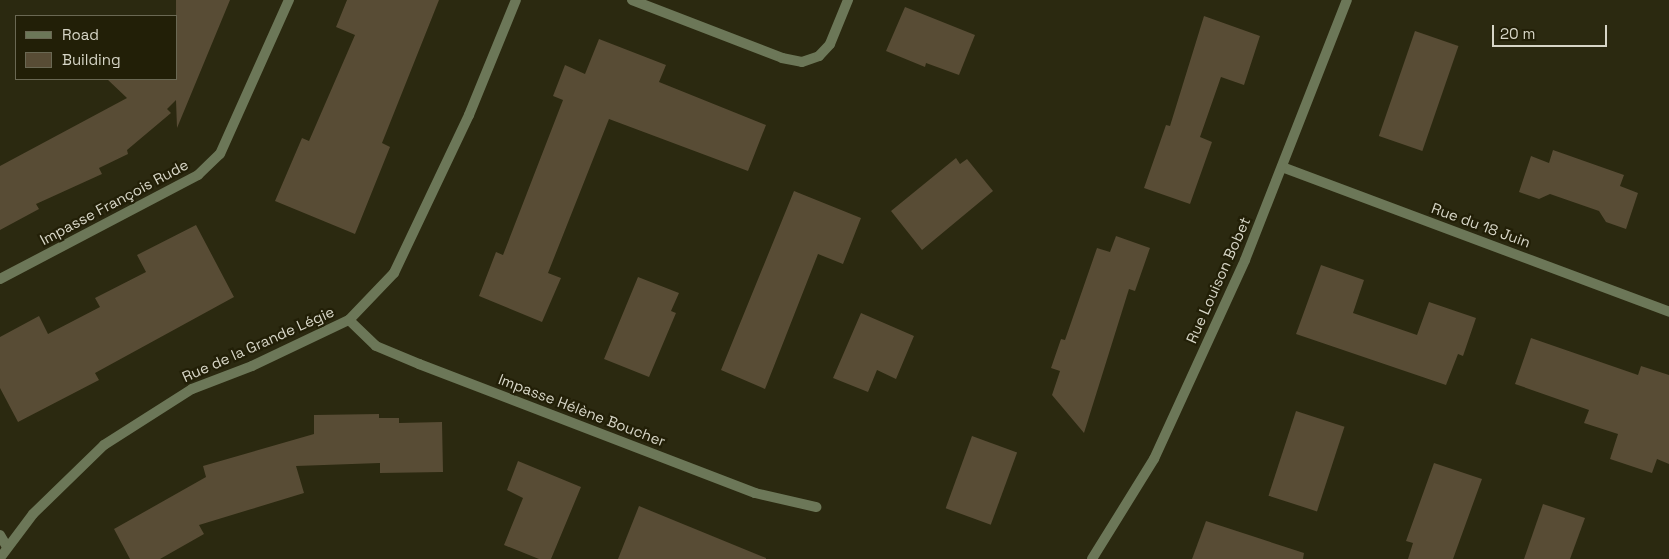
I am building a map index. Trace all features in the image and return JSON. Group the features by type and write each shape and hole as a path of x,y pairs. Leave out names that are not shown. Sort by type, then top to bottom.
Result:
{"street":[{"name":"Impasse François Rude","path":"0,279 198,175 220,154 289,0"},
{"name":"Rue de la Grande Légie","path":"0,558 7,547 66,480 104,445 143,417 192,389 252,366 349,320 394,273 469,115 516,0"},
{"path":"632,0 782,58 802,62 819,56 830,44 848,0"},
{"name":"Rue Louison Bobet","path":"1092,559 1154,459 1245,260 1347,0"},
{"name":"Rue du 18 Juin","path":"1282,167 1669,312"},
{"name":"Impasse Hélène Boucher","path":"349,320 376,346 419,364 755,493 816,507"},
{"path":"0,535 7,547"}],"building":[{"path":"176,0 230,0 177,128 176,100 167,109 171,113 127,150 128,154 99,168 102,174 36,204 39,209 0,230 0,166 127,98 108,80 178,80 178,15 176,15"},
{"path":"347,0 439,0 382,143 390,147 355,234 275,201 302,138 309,141 355,35 336,27"},
{"path":"905,7 975,35 959,75 926,63 925,67 886,51"},
{"path":"1204,16 1260,36 1244,85 1221,77 1200,137 1212,142 1190,204 1144,188 1166,125 1170,126"},
{"path":"1415,31 1458,46 1422,151 1379,136"},
{"path":"599,39 666,65 659,82 766,125 748,171 609,119 548,273 561,278 542,322 479,296 496,252 503,255 563,100 553,96 565,65 585,74"},
{"path":"1553,150 1624,175 1620,186 1638,193 1626,229 1606,222 1599,211 1550,194 1539,199 1519,192 1531,156 1549,163"},
{"path":"956,158 960,164 967,159 993,191 922,250 891,211"},
{"path":"794,191 861,218 843,264 818,254 765,389 721,370"},
{"path":"196,225 234,297 95,373 99,380 18,422 0,388 0,337 39,316 48,334 100,307 95,298 146,272 137,255"},
{"path":"1116,236 1150,248 1135,291 1129,289 1084,433 1052,395 1060,371 1051,368 1061,339 1065,340 1097,248 1110,252"},
{"path":"1321,265 1364,280 1353,313 1417,335 1429,302 1476,318 1463,356 1458,354 1446,385 1296,334"},
{"path":"638,277 679,293 671,311 676,313 649,377 604,359"},
{"path":"861,313 914,336 896,379 877,370 868,392 833,378"},
{"path":"1531,338 1638,375 1641,366 1669,375 1669,464 1657,459 1652,473 1610,459 1618,434 1584,423 1589,410 1515,384"},
{"path":"1296,411 1345,427 1317,511 1268,496"},
{"path":"379,414 379,418 399,418 399,423 442,422 443,472 380,473 380,463 296,466 304,493 199,525 204,534 160,559 130,559 114,529 206,477 203,466 314,434 314,415"},
{"path":"972,436 1017,452 991,525 946,508"},
{"path":"518,461 581,487 551,559 539,559 504,545 523,498 507,490"},
{"path":"1434,463 1482,479 1453,559 1408,559 1413,543 1406,541"},
{"path":"1543,504 1585,518 1570,559 1524,559"},
{"path":"639,506 766,558 766,559 618,559"},
{"path":"1206,521 1304,553 1303,559 1192,559"}]}
